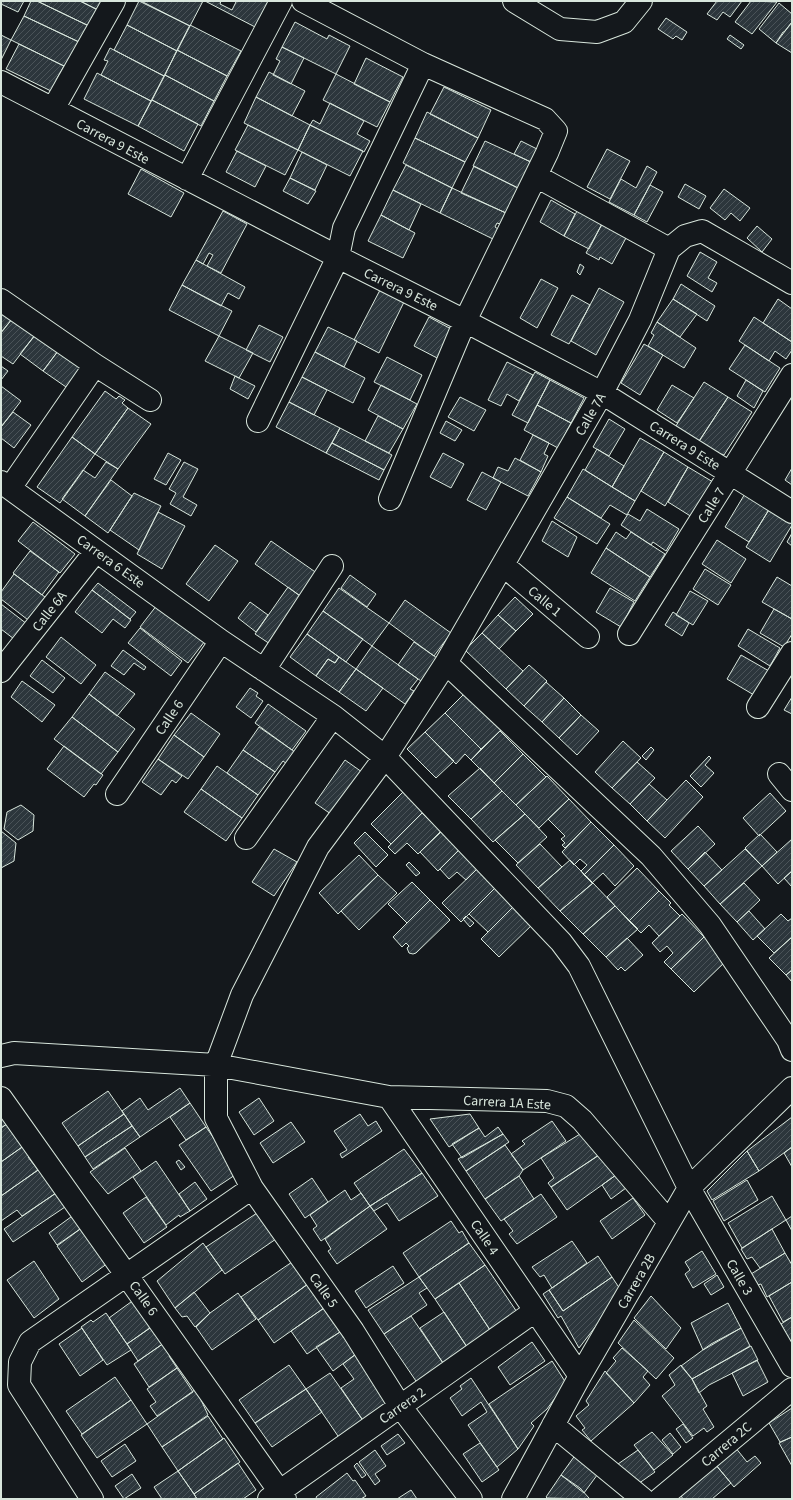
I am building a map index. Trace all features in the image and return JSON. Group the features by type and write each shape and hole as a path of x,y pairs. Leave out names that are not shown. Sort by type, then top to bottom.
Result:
{"street":[{"path":"53,109 114,1"},
{"path":"187,179 281,1"},
{"path":"303,1 423,64 545,119 556,131 548,153 465,320 390,499"},
{"path":"514,1 560,29 596,32 624,22 641,1"},
{"path":"258,421 338,257 344,228 423,64"},
{"name":"Carrera 9 Este","path":"1,82 338,257 465,320 602,393 792,512"},
{"path":"536,176 669,249 685,236 702,231 792,283"},
{"name":"Calle 7A","path":"216,1065 242,994 318,847 385,757 446,663 602,393 640,320 669,249"},
{"path":"1,300 95,365 150,400"},
{"path":"5,485 95,365"},
{"name":"Calle 7","path":"629,634 792,375"},
{"name":"Carrera 6 Este","path":"5,485 221,640 333,716 385,757"},
{"name":"Calle 6A","path":"1,671 96,551"},
{"path":"264,670 332,566"},
{"name":"Calle 1","path":"500,569 588,637"},
{"name":"Calle 6","path":"117,794 221,640"},
{"path":"758,707 792,652"},
{"path":"446,663 651,856 710,924 791,1042"},
{"path":"246,838 333,716"},
{"name":"Calle 3","path":"385,757 561,942 579,966 689,1188 792,1366"},
{"name":"Carrera 1A Este","path":"1,1056 14,1053 216,1065 389,1097 547,1101 566,1106 582,1120 669,1222"},
{"name":"Calle 5","path":"216,1065 216,1118 252,1188 353,1331 400,1406 471,1499"},
{"name":"Carrera 2B","path":"512,1499 580,1376 689,1188 792,1088"},
{"name":"Calle 4","path":"389,1097 580,1376"},
{"name":"Calle 6","path":"1,1098 127,1274 278,1496"},
{"path":"92,1499 19,1385 20,1362 30,1342 252,1188"},
{"name":"Carrera 2","path":"278,1496 400,1406 535,1311"},
{"name":"Carrera 2C","path":"660,1499 792,1389"},
{"path":"553,1425 643,1499"}],"building":[{"path":"1,1 24,1 18,12 1,4"},
{"path":"31,1 37,1 89,26 79,42 24,16"},
{"path":"37,1 80,1 98,10 89,26"},
{"path":"80,1 102,1 98,10"},
{"path":"139,1 190,26 177,51 127,25"},
{"path":"141,1 203,1 190,26"},
{"path":"205,1 221,1 220,4 232,10 236,2 233,1 266,1 270,3 257,28"},
{"path":"717,1 742,1 730,17 723,12 717,20 707,14"},
{"path":"751,1 777,2 752,34 735,22"},
{"path":"779,3 792,14 792,22 776,43 759,29"},
{"path":"24,16 79,42 66,67 11,40"},
{"path":"666,18 687,32 682,40 676,36 673,39 658,29"},
{"path":"295,22 327,39 329,35 350,46 336,74 282,47"},
{"path":"792,22 792,53 776,43"},
{"path":"127,25 177,51 164,76 114,50"},
{"path":"190,25 241,51 227,76 177,50"},
{"path":"1,35 11,40 1,60"},
{"path":"730,35 744,45 741,49 727,39"},
{"path":"19,44 64,66 56,80 58,82 51,91 6,69"},
{"path":"282,47 304,58 291,84 273,75 280,61 276,59"},
{"path":"110,48 164,76 151,101 101,75 108,61 104,60"},
{"path":"177,50 227,76 214,101 165,75"},
{"path":"366,58 403,77 390,102 354,84"},
{"path":"269,72 305,91 292,116 256,97"},
{"path":"97,73 151,101 138,126 84,99"},
{"path":"336,74 390,102 377,127 323,100"},
{"path":"165,75 214,101 201,126 152,100"},
{"path":"444,87 491,110 478,138 430,114"},
{"path":"256,97 310,125 298,150 244,123"},
{"path":"152,100 198,124 184,151 138,126"},
{"path":"330,103 364,121 357,134 370,141 364,152 310,125 313,120 320,124"},
{"path":"427,112 478,138 465,162 415,138"},
{"path":"248,125 298,150 285,175 235,150"},
{"path":"310,125 363,151 350,176 298,150"},
{"path":"415,138 465,162 452,188 403,163"},
{"path":"485,141 533,163 520,189 473,166"},
{"path":"521,141 539,150 533,163 514,154"},
{"path":"607,149 630,161 610,199 587,187"},
{"path":"237,151 266,166 255,187 226,172"},
{"path":"302,152 327,165 315,190 290,178"},
{"path":"406,165 452,188 440,213 393,190"},
{"path":"474,166 520,189 506,213 461,193"},
{"path":"647,166 657,172 634,215 609,202 621,179 636,188"},
{"path":"141,169 184,193 171,217 128,194"},
{"path":"290,178 316,191 308,204 283,191"},
{"path":"685,184 706,196 699,209 678,197"},
{"path":"650,185 663,192 647,222 634,215"},
{"path":"452,188 506,213 500,224 497,223 495,227 498,229 493,239 440,213"},
{"path":"724,189 750,208 740,221 731,213 725,220 710,208"},
{"path":"393,190 421,204 409,230 381,215"},
{"path":"551,200 575,214 564,236 540,222"},
{"path":"223,211 247,224 221,273 207,266 213,255 209,253 203,264 196,260"},
{"path":"577,211 602,224 589,249 564,236"},
{"path":"381,215 415,233 403,258 368,241"},
{"path":"602,224 626,238 612,264 600,257 599,260 586,253"},
{"path":"757,226 772,239 762,252 747,238"},
{"path":"700,252 717,262 708,278 717,283 712,292 687,276"},
{"path":"196,260 245,287 239,299 228,293 221,306 182,285"},
{"path":"580,264 584,267 580,275 577,272"},
{"path":"541,279 558,288 537,328 520,318"},
{"path":"681,284 715,306 707,321 673,299"},
{"path":"182,285 232,311 219,336 169,310"},
{"path":"599,288 624,302 596,355 571,341"},
{"path":"380,290 404,302 379,353 354,340"},
{"path":"572,295 590,305 569,344 551,335"},
{"path":"673,299 697,314 680,337 657,322"},
{"path":"778,299 792,309 792,342 763,323"},
{"path":"1,311 12,319 2,331 1,330"},
{"path":"429,317 453,330 439,359 414,346"},
{"path":"754,317 792,342 792,350 786,359 775,351 769,361 739,341"},
{"path":"12,319 35,335 13,364 1,356 1,333"},
{"path":"657,322 696,348 684,368 648,346 654,335 651,333"},
{"path":"259,325 283,337 270,362 246,350"},
{"path":"328,327 357,341 344,367 315,352"},
{"path":"35,335 58,351 43,371 20,354"},
{"path":"219,336 253,353 239,378 205,361"},
{"path":"644,344 663,355 640,395 621,383"},
{"path":"745,345 780,368 765,392 729,369"},
{"path":"58,351 81,368 66,387 43,371"},
{"path":"315,352 365,378 353,403 302,377"},
{"path":"387,357 422,375 410,400 374,382"},
{"path":"507,362 533,375 519,401 507,394 501,406 488,400"},
{"path":"1,366 8,371 1,380"},
{"path":"535,372 550,380 528,423 512,415"},
{"path":"235,376 255,386 248,399 230,389"},
{"path":"302,377 327,390 314,415 289,402"},
{"path":"550,380 584,398 571,423 537,405"},
{"path":"746,380 763,391 754,408 737,396"},
{"path":"704,382 728,397 697,444 674,429"},
{"path":"381,385 417,404 403,429 368,410"},
{"path":"672,385 694,398 677,423 657,410"},
{"path":"1,386 21,401 1,427"},
{"path":"105,391 116,399 119,396 125,400 122,403 128,408 95,454 72,437"},
{"path":"460,397 486,410 474,431 448,417"},
{"path":"728,397 752,412 724,455 698,443"},
{"path":"289,402 340,428 326,453 276,427"},
{"path":"537,405 571,423 558,448 524,430"},
{"path":"128,408 151,424 118,469 95,454"},
{"path":"13,412 31,425 14,448 1,438 1,427"},
{"path":"378,416 403,429 389,453 365,441"},
{"path":"609,419 625,429 609,456 593,447"},
{"path":"446,421 462,430 455,441 440,433"},
{"path":"340,428 392,455 384,470 332,443"},
{"path":"533,435 549,443 544,454 548,456 541,472 520,460"},
{"path":"72,437 95,454 60,503 37,487"},
{"path":"640,438 664,452 635,501 612,487"},
{"path":"332,443 384,470 379,480 326,453"},
{"path":"597,449 624,466 612,487 585,470"},
{"path":"664,452 688,467 665,506 641,491"},
{"path":"168,453 181,460 166,485 154,479"},
{"path":"443,453 464,464 451,488 430,477"},
{"path":"515,458 541,472 528,496 493,478 498,467 508,471"},
{"path":"106,462 118,469 85,516 62,499 83,470 95,478"},
{"path":"184,462 198,469 183,497 197,505 191,516 170,504 176,493 169,489"},
{"path":"688,467 713,482 692,517 668,502"},
{"path":"792,468 792,485 785,480"},
{"path":"583,469 635,501 627,515 610,505 601,518 567,497"},
{"path":"482,472 501,482 486,510 467,500"},
{"path":"111,480 132,496 108,533 85,516"},
{"path":"746,492 770,508 749,542 725,527"},
{"path":"134,493 161,506 139,550 110,530"},
{"path":"567,497 610,524 597,544 554,518"},
{"path":"770,508 792,521 792,525 770,562 746,547"},
{"path":"647,509 679,529 666,551 653,542 651,545 621,525 628,514 640,521"},
{"path":"158,512 185,526 162,569 137,554"},
{"path":"552,521 577,537 568,557 542,541"},
{"path":"33,522 75,554 60,573 18,541"},
{"path":"616,532 626,539 631,532 665,554 650,577 606,548"},
{"path":"792,533 792,546 787,542"},
{"path":"717,540 746,559 731,583 702,564"},
{"path":"271,541 321,576 303,598 255,564"},
{"path":"215,545 238,561 209,601 186,584"},
{"path":"606,548 650,577 635,601 591,573"},
{"path":"30,551 59,572 42,595 13,573"},
{"path":"705,569 731,585 718,605 693,589"},
{"path":"14,574 49,600 32,623 1,599 1,592"},
{"path":"350,575 376,594 367,607 341,588"},
{"path":"777,577 792,586 792,619 762,602"},
{"path":"98,583 136,612 130,619 92,590"},
{"path":"288,587 303,598 270,644 255,634"},
{"path":"339,588 389,623 372,646 323,611"},
{"path":"610,588 634,602 621,627 596,612"},
{"path":"92,590 131,620 125,628 113,619 102,633 75,612"},
{"path":"690,591 708,601 693,625 676,615"},
{"path":"515,597 533,614 516,631 498,615"},
{"path":"405,600 451,633 434,656 389,623"},
{"path":"250,602 268,615 256,632 238,618"},
{"path":"1,604 27,624 14,639 1,629"},
{"path":"157,605 205,641 188,663 140,627"},
{"path":"774,609 792,619 792,634 784,647 760,633"},
{"path":"323,611 363,639 346,662 307,634"},
{"path":"673,612 689,623 682,636 665,625"},
{"path":"498,615 516,631 499,649 482,633"},
{"path":"140,628 182,661 171,676 128,643"},
{"path":"748,629 780,648 770,666 738,646"},
{"path":"482,633 523,671 506,689 465,650"},
{"path":"307,634 339,657 335,663 328,659 316,676 290,657"},
{"path":"61,637 96,665 81,684 46,657"},
{"path":"414,642 437,658 421,681 398,665"},
{"path":"372,646 418,679 410,689 414,691 405,704 356,669"},
{"path":"123,650 146,667 144,670 134,663 124,675 111,666"},
{"path":"741,655 769,671 754,695 727,679"},
{"path":"339,657 356,669 339,692 316,676 328,659 335,663"},
{"path":"42,660 65,678 53,693 30,676"},
{"path":"529,665 547,681 524,706 506,689"},
{"path":"356,669 383,688 366,711 339,692"},
{"path":"105,672 135,694 117,716 89,694"},
{"path":"22,681 55,705 42,722 11,697"},
{"path":"546,682 564,698 542,722 524,706"},
{"path":"250,688 258,693 256,696 263,701 251,718 236,707"},
{"path":"465,693 501,730 481,749 445,713"},
{"path":"89,694 135,729 118,752 72,717"},
{"path":"792,697 792,714 784,710"},
{"path":"564,698 581,715 559,738 542,722"},
{"path":"268,704 306,731 292,750 255,723"},
{"path":"191,713 220,734 204,757 174,735"},
{"path":"445,713 481,749 471,760 465,754 456,764 425,732"},
{"path":"581,715 599,731 577,755 559,738"},
{"path":"72,717 118,752 101,774 54,739"},
{"path":"259,727 295,752 287,764 283,761 275,772 243,750"},
{"path":"500,731 523,754 494,783 471,760"},
{"path":"425,732 454,761 436,778 407,749"},
{"path":"174,735 204,757 188,779 158,759"},
{"path":"623,741 641,758 612,788 595,772"},
{"path":"64,746 103,775 96,785 94,784 84,797 47,769"},
{"path":"651,747 654,750 646,760 642,756"},
{"path":"243,750 275,772 258,795 227,773"},
{"path":"523,754 546,777 516,805 494,783"},
{"path":"709,756 711,758 705,765 714,773 701,787 690,776"},
{"path":"158,759 182,776 176,783 172,780 161,795 142,782"},
{"path":"345,760 369,777 338,819 315,803"},
{"path":"637,762 655,778 630,804 612,788"},
{"path":"217,766 258,795 242,818 201,789"},
{"path":"480,768 502,791 471,819 448,796"},
{"path":"547,776 569,799 539,828 516,805"},
{"path":"686,780 703,797 665,838 647,821"},
{"path":"649,784 667,800 647,821 630,804"},
{"path":"408,787 425,810 391,844 371,824"},
{"path":"201,789 242,818 226,841 184,812"},
{"path":"502,791 525,814 493,842 471,819"},
{"path":"770,793 786,811 759,836 743,818"},
{"path":"569,799 591,822 565,848 562,845 565,843 561,839 565,836 548,819"},
{"path":"21,805 34,815 33,831 18,840 4,829 7,812"},
{"path":"422,813 441,832 418,854 407,843 395,854 388,847"},
{"path":"525,814 547,837 518,863 495,840"},
{"path":"591,822 614,845 584,875 581,871 587,865 580,859 574,865 562,852"},
{"path":"698,826 715,844 688,869 671,851"},
{"path":"443,829 462,847 438,871 420,852"},
{"path":"1,831 16,843 14,861 1,868"},
{"path":"365,832 388,855 376,867 354,843"},
{"path":"760,834 777,852 762,866 745,848"},
{"path":"792,839 792,871 778,884 762,866"},
{"path":"540,844 562,867 538,888 516,865"},
{"path":"614,845 634,866 615,886 603,873 592,883 584,875"},
{"path":"462,847 480,866 466,880 457,872 449,879 440,869"},
{"path":"274,849 297,862 274,896 252,882"},
{"path":"745,849 762,866 720,904 704,886"},
{"path":"705,852 722,870 704,886 688,869"},
{"path":"359,855 378,875 338,914 319,893"},
{"path":"570,860 593,883 560,911 538,888"},
{"path":"409,862 420,873 416,876 406,865"},
{"path":"480,866 498,885 461,922 442,903"},
{"path":"637,868 659,891 629,921 607,897"},
{"path":"792,871 792,887 784,878"},
{"path":"378,875 397,893 359,930 341,911"},
{"path":"412,882 430,900 407,923 388,904"},
{"path":"593,883 615,906 583,934 560,911"},
{"path":"744,883 760,900 737,922 720,904"},
{"path":"498,885 516,904 488,932 469,914"},
{"path":"659,891 671,903 669,905 680,916 659,936 649,925 641,933 629,921"},
{"path":"430,900 450,920 416,953 409,953 407,948 409,946 406,943 402,947 393,937"},
{"path":"516,904 535,922 499,957 481,939"},
{"path":"615,906 638,929 606,957 583,934"},
{"path":"749,911 765,929 753,940 737,922"},
{"path":"682,914 704,937 671,969 664,962 673,953 667,946 660,952 652,943"},
{"path":"781,914 788,921 792,918 792,937 774,953 757,936"},
{"path":"466,916 474,923 470,927 463,919"},
{"path":"704,937 727,960 694,992 671,969"},
{"path":"792,937 792,970 786,975 769,958"},
{"path":"627,938 643,955 625,971 621,967 618,970 606,957"},
{"path":"792,970 792,982 786,975"},
{"path":"180,1088 190,1103 140,1137 122,1111 140,1098 148,1110"},
{"path":"108,1091 124,1114 78,1146 62,1123"},
{"path":"259,1098 274,1121 254,1135 239,1112"},
{"path":"190,1103 206,1127 186,1140 170,1117"},
{"path":"1,1113 8,1123 1,1128"},
{"path":"124,1114 132,1126 85,1157 78,1146"},
{"path":"360,1114 368,1126 376,1121 382,1131 342,1158 340,1154 347,1150 334,1131"},
{"path":"470,1114 479,1128 449,1147 430,1119"},
{"path":"792,1117 792,1147 759,1171 747,1151"},
{"path":"552,1121 566,1141 523,1170 511,1154 525,1144 522,1141"},
{"path":"10,1122 25,1145 1,1162 1,1128"},
{"path":"291,1122 305,1142 273,1163 260,1143"},
{"path":"132,1126 140,1137 93,1169 85,1157"},
{"path":"206,1127 238,1173 211,1191 179,1145"},
{"path":"498,1127 503,1134 462,1158 452,1144 479,1128 485,1137"},
{"path":"585,1131 599,1155 551,1187 548,1183 554,1178 541,1158"},
{"path":"503,1134 509,1142 466,1171 458,1159"},
{"path":"25,1145 32,1155 28,1157 38,1170 1,1196 1,1162"},
{"path":"505,1145 523,1170 519,1176 485,1199 466,1171"},
{"path":"792,1147 792,1167 784,1153"},
{"path":"125,1148 141,1171 108,1194 90,1172"},
{"path":"404,1149 422,1173 370,1206 354,1183"},
{"path":"747,1151 759,1171 712,1200 707,1191"},
{"path":"599,1155 616,1175 567,1210 551,1187"},
{"path":"179,1160 185,1167 181,1170 176,1162"},
{"path":"156,1161 190,1211 180,1217 179,1215 166,1225 133,1177"},
{"path":"41,1168 59,1191 22,1216 17,1210 1,1221 1,1196"},
{"path":"422,1173 438,1196 399,1221 387,1203 374,1211 370,1206"},
{"path":"616,1175 626,1188 611,1199 602,1185"},
{"path":"519,1176 534,1199 501,1221 485,1199"},
{"path":"312,1178 328,1202 305,1218 289,1194"},
{"path":"747,1180 758,1200 724,1221 713,1201"},
{"path":"195,1182 207,1199 190,1211 179,1194"},
{"path":"345,1190 351,1200 361,1193 370,1206 321,1241 313,1229 317,1226 310,1215"},
{"path":"56,1193 65,1207 13,1242 4,1229"},
{"path":"541,1194 557,1217 517,1244 509,1234 513,1231 504,1219"},
{"path":"772,1196 786,1220 742,1248 728,1223"},
{"path":"146,1197 167,1227 144,1243 123,1213"},
{"path":"633,1198 645,1215 612,1239 600,1221"},
{"path":"370,1206 387,1229 337,1264 328,1251 331,1249 325,1239"},
{"path":"257,1213 276,1239 225,1274 206,1247"},
{"path":"75,1214 83,1227 57,1245 49,1233"},
{"path":"792,1216 792,1231 786,1220"},
{"path":"451,1221 459,1233 462,1231 469,1243 419,1277 403,1253"},
{"path":"83,1227 108,1263 82,1282 57,1246"},
{"path":"772,1229 785,1253 760,1268 752,1257 747,1259 741,1249"},
{"path":"572,1241 587,1263 552,1288 544,1275 540,1277 532,1267"},
{"path":"203,1243 222,1270 175,1308 157,1281"},
{"path":"469,1243 485,1265 435,1299 419,1277"},
{"path":"702,1251 716,1274 693,1288 685,1274 690,1270 685,1262"},
{"path":"785,1253 792,1265 792,1282 767,1297 761,1284 757,1285 751,1274"},
{"path":"598,1256 612,1277 563,1311 549,1290"},
{"path":"34,1261 59,1299 34,1318 7,1280"},
{"path":"292,1262 308,1284 258,1320 241,1297"},
{"path":"485,1265 519,1315 492,1333 459,1283"},
{"path":"393,1266 404,1283 366,1308 355,1291"},
{"path":"717,1275 724,1287 711,1295 704,1284"},
{"path":"419,1277 427,1288 419,1293 427,1305 384,1334 368,1310"},
{"path":"612,1277 622,1292 579,1348 561,1316 558,1318 543,1294 549,1290 563,1311"},
{"path":"792,1282 792,1317 783,1322 769,1296"},
{"path":"459,1283 492,1333 469,1350 435,1299"},
{"path":"308,1284 324,1308 274,1343 258,1320"},
{"path":"194,1292 210,1313 195,1327 187,1316 182,1317 175,1308"},
{"path":"238,1293 256,1319 212,1350 196,1327 210,1313"},
{"path":"651,1296 681,1328 666,1349 634,1318"},
{"path":"135,1299 153,1326 127,1344 109,1318"},
{"path":"728,1303 741,1328 703,1350 691,1323"},
{"path":"324,1308 340,1332 307,1354 291,1331"},
{"path":"444,1312 469,1350 445,1366 420,1328"},
{"path":"106,1313 131,1350 107,1365 81,1327 91,1320 93,1322"},
{"path":"411,1316 445,1366 418,1384 384,1334"},
{"path":"792,1317 792,1345 781,1324"},
{"path":"634,1320 674,1358 656,1379 618,1343"},
{"path":"154,1325 164,1343 138,1361 127,1344"},
{"path":"82,1328 103,1360 80,1376 59,1344"},
{"path":"741,1328 750,1346 692,1379 681,1366 711,1344"},
{"path":"340,1332 356,1354 333,1371 316,1347"},
{"path":"532,1342 545,1361 510,1385 498,1367"},
{"path":"164,1343 172,1354 169,1356 177,1368 149,1387 134,1364"},
{"path":"751,1346 758,1360 709,1385 699,1393 692,1379"},
{"path":"622,1348 648,1371 643,1377 650,1385 634,1403 606,1373 616,1361 613,1358"},
{"path":"356,1354 390,1404 364,1422 341,1388 354,1379 343,1364"},
{"path":"757,1360 768,1382 743,1396 732,1373"},
{"path":"552,1361 566,1383 547,1409 531,1423 534,1426 518,1449 489,1404"},
{"path":"289,1365 306,1389 255,1423 239,1400"},
{"path":"681,1365 692,1379 707,1406 703,1409 714,1427 707,1432 704,1428 693,1436 662,1396 675,1385 669,1375"},
{"path":"177,1368 193,1392 157,1416 150,1406 156,1402 147,1389"},
{"path":"605,1371 634,1403 591,1441 582,1430 585,1428 576,1416 589,1405 586,1401"},
{"path":"330,1373 364,1422 340,1439 306,1389"},
{"path":"115,1377 131,1400 82,1434 66,1411"},
{"path":"471,1378 518,1449 497,1467 468,1425 487,1412 481,1402 462,1416 450,1398 462,1389 460,1386"},
{"path":"196,1389 208,1415 162,1447 147,1424"},
{"path":"306,1389 322,1412 272,1447 255,1423"},
{"path":"131,1400 147,1424 97,1458 81,1435"},
{"path":"792,1408 792,1437 780,1442 769,1423"},
{"path":"208,1416 223,1439 178,1471 162,1447"},
{"path":"683,1424 693,1438 686,1443 676,1429"},
{"path":"652,1432 673,1455 654,1470 634,1445"},
{"path":"670,1433 681,1447 673,1454 662,1440"},
{"path":"398,1434 405,1443 387,1455 381,1446"},
{"path":"792,1437 792,1466 779,1443"},
{"path":"224,1438 240,1462 194,1494 178,1471"},
{"path":"480,1443 499,1470 482,1482 463,1454"},
{"path":"125,1444 136,1461 112,1477 101,1461"},
{"path":"735,1447 747,1462 755,1456 761,1463 734,1487 716,1465"},
{"path":"375,1450 386,1466 375,1474 380,1481 375,1485 359,1462"},
{"path":"638,1450 655,1472 635,1486 618,1464"},
{"path":"576,1454 600,1471 584,1493 561,1475"},
{"path":"238,1463 256,1490 243,1499 197,1499 194,1494"},
{"path":"357,1463 366,1475 362,1478 354,1466"},
{"path":"715,1464 731,1483 712,1499 683,1499 681,1496"},
{"path":"178,1471 197,1499 162,1499 154,1487"},
{"path":"347,1473 353,1481 355,1480 366,1496 361,1499 317,1499 316,1497"},
{"path":"132,1474 141,1488 124,1499 115,1486"},
{"path":"561,1475 580,1488 589,1498 547,1498 546,1497"},
{"path":"411,1490 417,1499 397,1499"}]}
